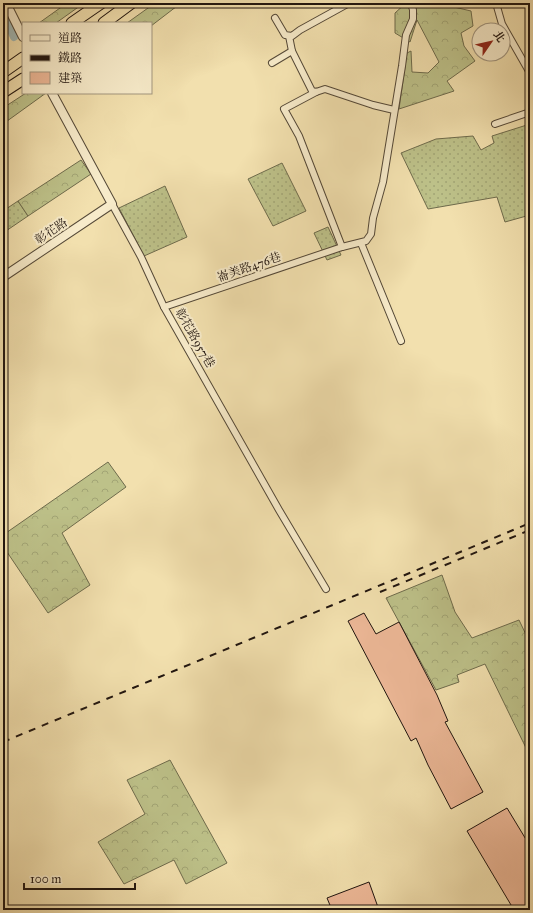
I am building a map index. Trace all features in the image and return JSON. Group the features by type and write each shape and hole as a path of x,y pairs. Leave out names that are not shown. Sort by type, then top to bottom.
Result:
{"highway":[{"path":"73,22 101,3"},
{"path":"105,22 131,3"},
{"path":"3,72 22,59"},
{"path":"3,92 22,80"}],"street":[{"path":"6,3 22,35"},
{"path":"275,18 285,35 292,36 349,3"},
{"path":"401,341 361,243 366,241 371,234 373,218 383,182 406,35 413,19 411,3"},
{"path":"496,3 502,24 530,73"},
{"path":"289,36 292,51 312,90 316,92"},
{"path":"272,63 292,51"},
{"path":"342,247 299,136 284,110 316,92 325,89 373,105 394,110"},
{"name":"彰花路957巷","path":"53,94 141,257 164,307 279,510 326,589"},
{"path":"495,124 530,112"},
{"name":"彰花路","path":"3,277 112,204"},
{"name":"崙美路476巷","path":"164,307 342,247 361,243"}],"green space":[{"path":"67,3 84,3 57,22 40,22"},
{"path":"155,3 181,3 152,25 152,22 128,22"},
{"path":"406,3 455,3 454,7 471,11 472,22 471,22 471,27 461,33 464,46 471,56 471,62 474,62 447,81 454,91 399,109 407,53 411,51 412,72 428,73 439,62 417,20 410,42 395,33 395,13"},
{"path":"24,94 45,94 3,124 3,108"},
{"path":"530,124 530,215 505,222 497,197 428,209 401,153 436,139 473,136 481,150 494,143 492,136"},
{"path":"81,160 91,174 28,216 18,201"},
{"path":"282,163 306,211 273,226 248,179"},
{"path":"165,186 187,237 144,256 119,208"},
{"path":"18,201 28,216 3,233 3,211"},
{"path":"328,227 341,255 327,260 314,233"},
{"path":"108,462 126,487 62,533 90,585 48,613 3,546 3,535"},
{"path":"442,575 455,612 472,638 519,620 530,643 530,750 527,750 485,664 457,675 459,682 436,690 386,598"},
{"path":"170,760 227,863 186,884 174,860 124,884 98,842 145,814 127,780"}],"building":[{"path":"364,613 376,634 399,622 437,695 448,721 445,722 483,792 451,809 416,738 411,741 348,621"},
{"path":"507,808 530,846 530,910 514,910 467,831"},
{"path":"369,882 379,910 332,910 327,898"}],"waterway":[{"path":"3,14 14,37"}],"railway":[{"path":"3,742 530,523"},
{"path":"380,592 530,530"}]}
